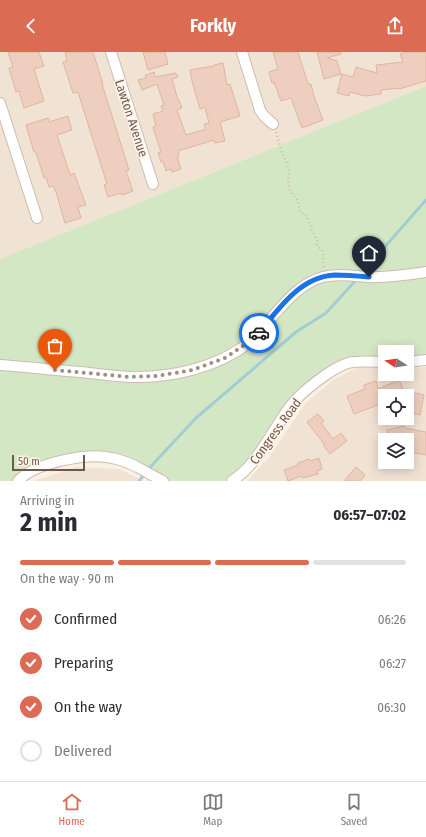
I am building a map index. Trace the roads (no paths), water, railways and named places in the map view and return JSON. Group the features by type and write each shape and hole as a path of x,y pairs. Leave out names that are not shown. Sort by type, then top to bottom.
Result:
{"street":[{"name":"Lawton Avenue","path":"111,52 153,184"},
{"path":"242,52 260,110 273,124"},
{"path":"0,103 37,218"},
{"path":"0,365 130,377 156,376 192,370 225,358 257,336 291,295 308,283 326,276 334,275 385,277 426,272"},
{"path":"414,361 426,360"},
{"name":"Congress Road","path":"232,481 241,476 257,457 292,404 313,384 333,370 349,362 378,362"},
{"path":"18,481 32,470 44,466 64,460 101,456 132,465 162,481"}],"waterway":[{"path":"361,274 426,200"},
{"path":"139,481 196,418 296,332 326,313 358,278"}]}
